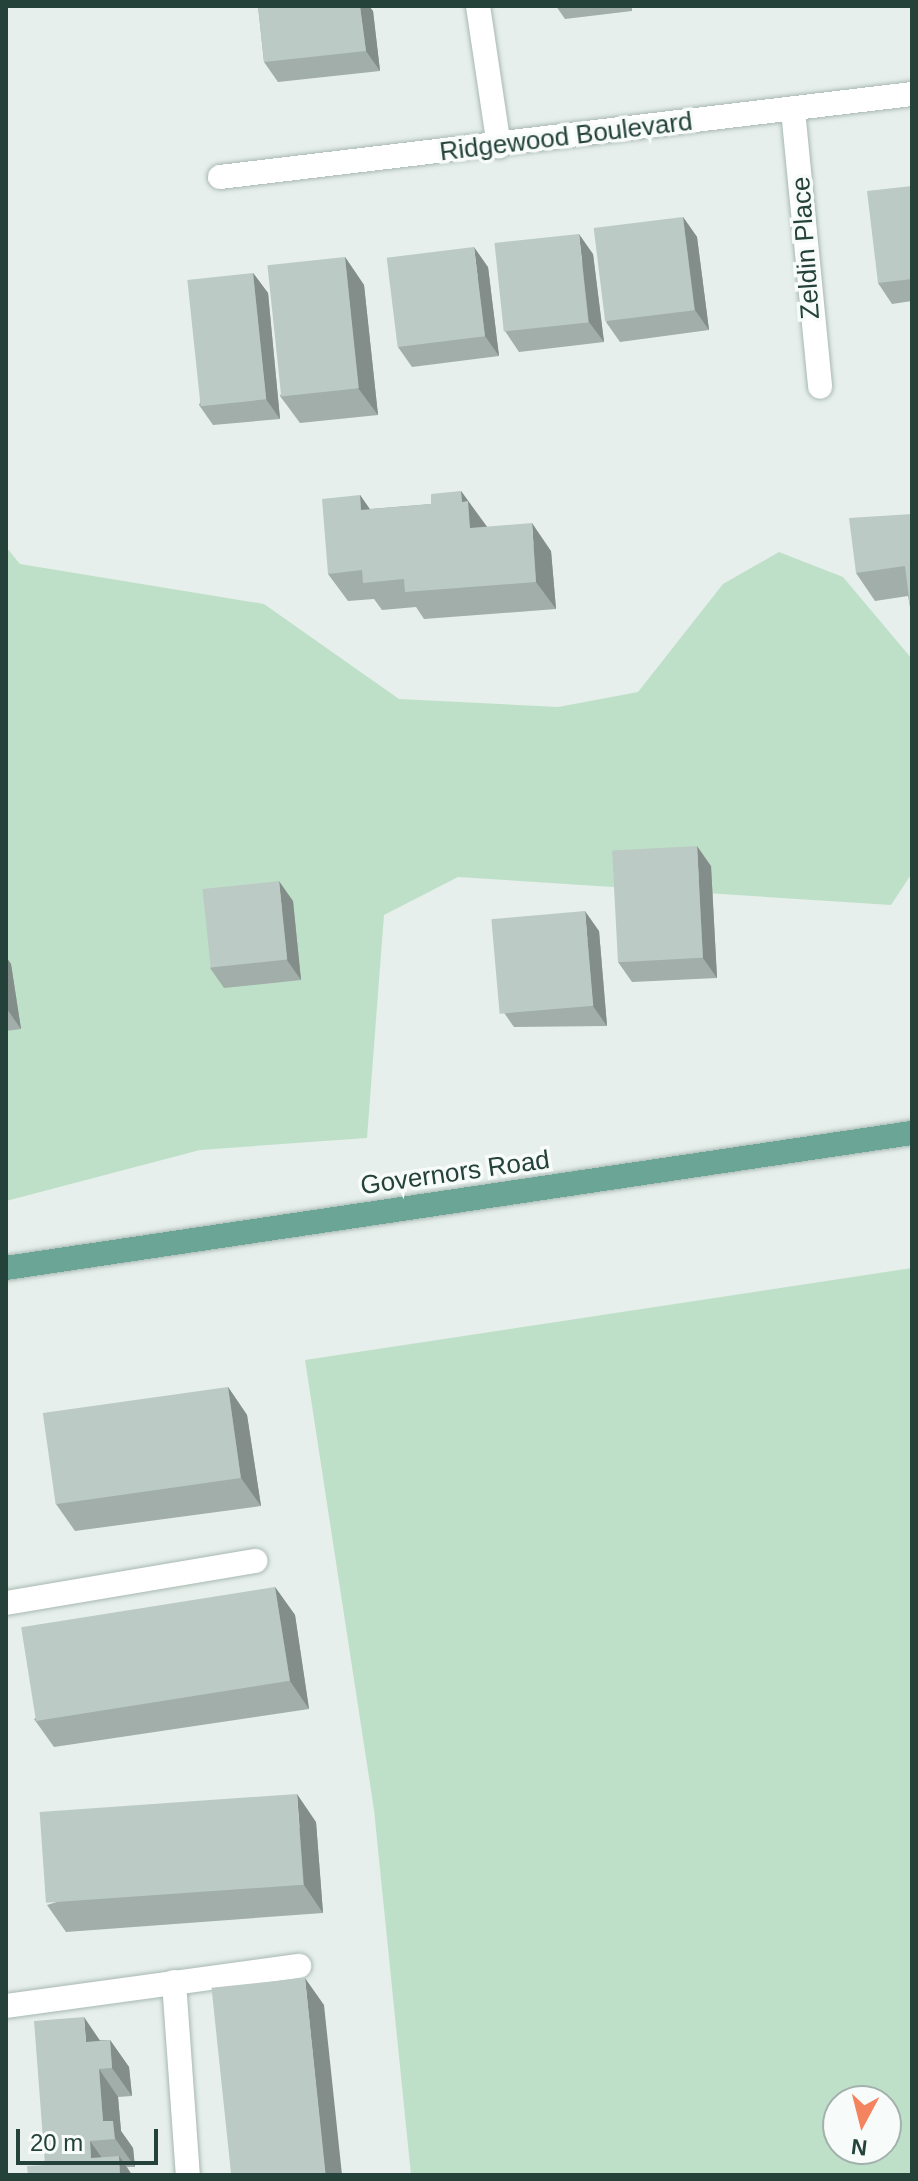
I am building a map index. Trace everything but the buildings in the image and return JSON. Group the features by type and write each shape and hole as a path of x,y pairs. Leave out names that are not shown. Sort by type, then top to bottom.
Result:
{"main road":[{"name":"Governors Road","path":"6,1268 912,1133"}],"street":[{"path":"478,6 499,146"},
{"name":"Ridgewood Boulevard","path":"220,177 499,146 912,94"},
{"name":"Zeldin Place","path":"793,110 820,387"},
{"path":"6,1603 255,1561"},
{"path":"6,2006 299,1966"},
{"path":"174,1982 188,2175"}],"green space":[{"path":"6,547 20,564 264,604 399,699 558,707 638,692 723,584 779,552 843,577 912,659 912,873 891,905 458,877 384,915 367,1138 200,1150 6,1201"},
{"path":"912,1268 912,2175 411,2175 374,1810 305,1360"}]}
